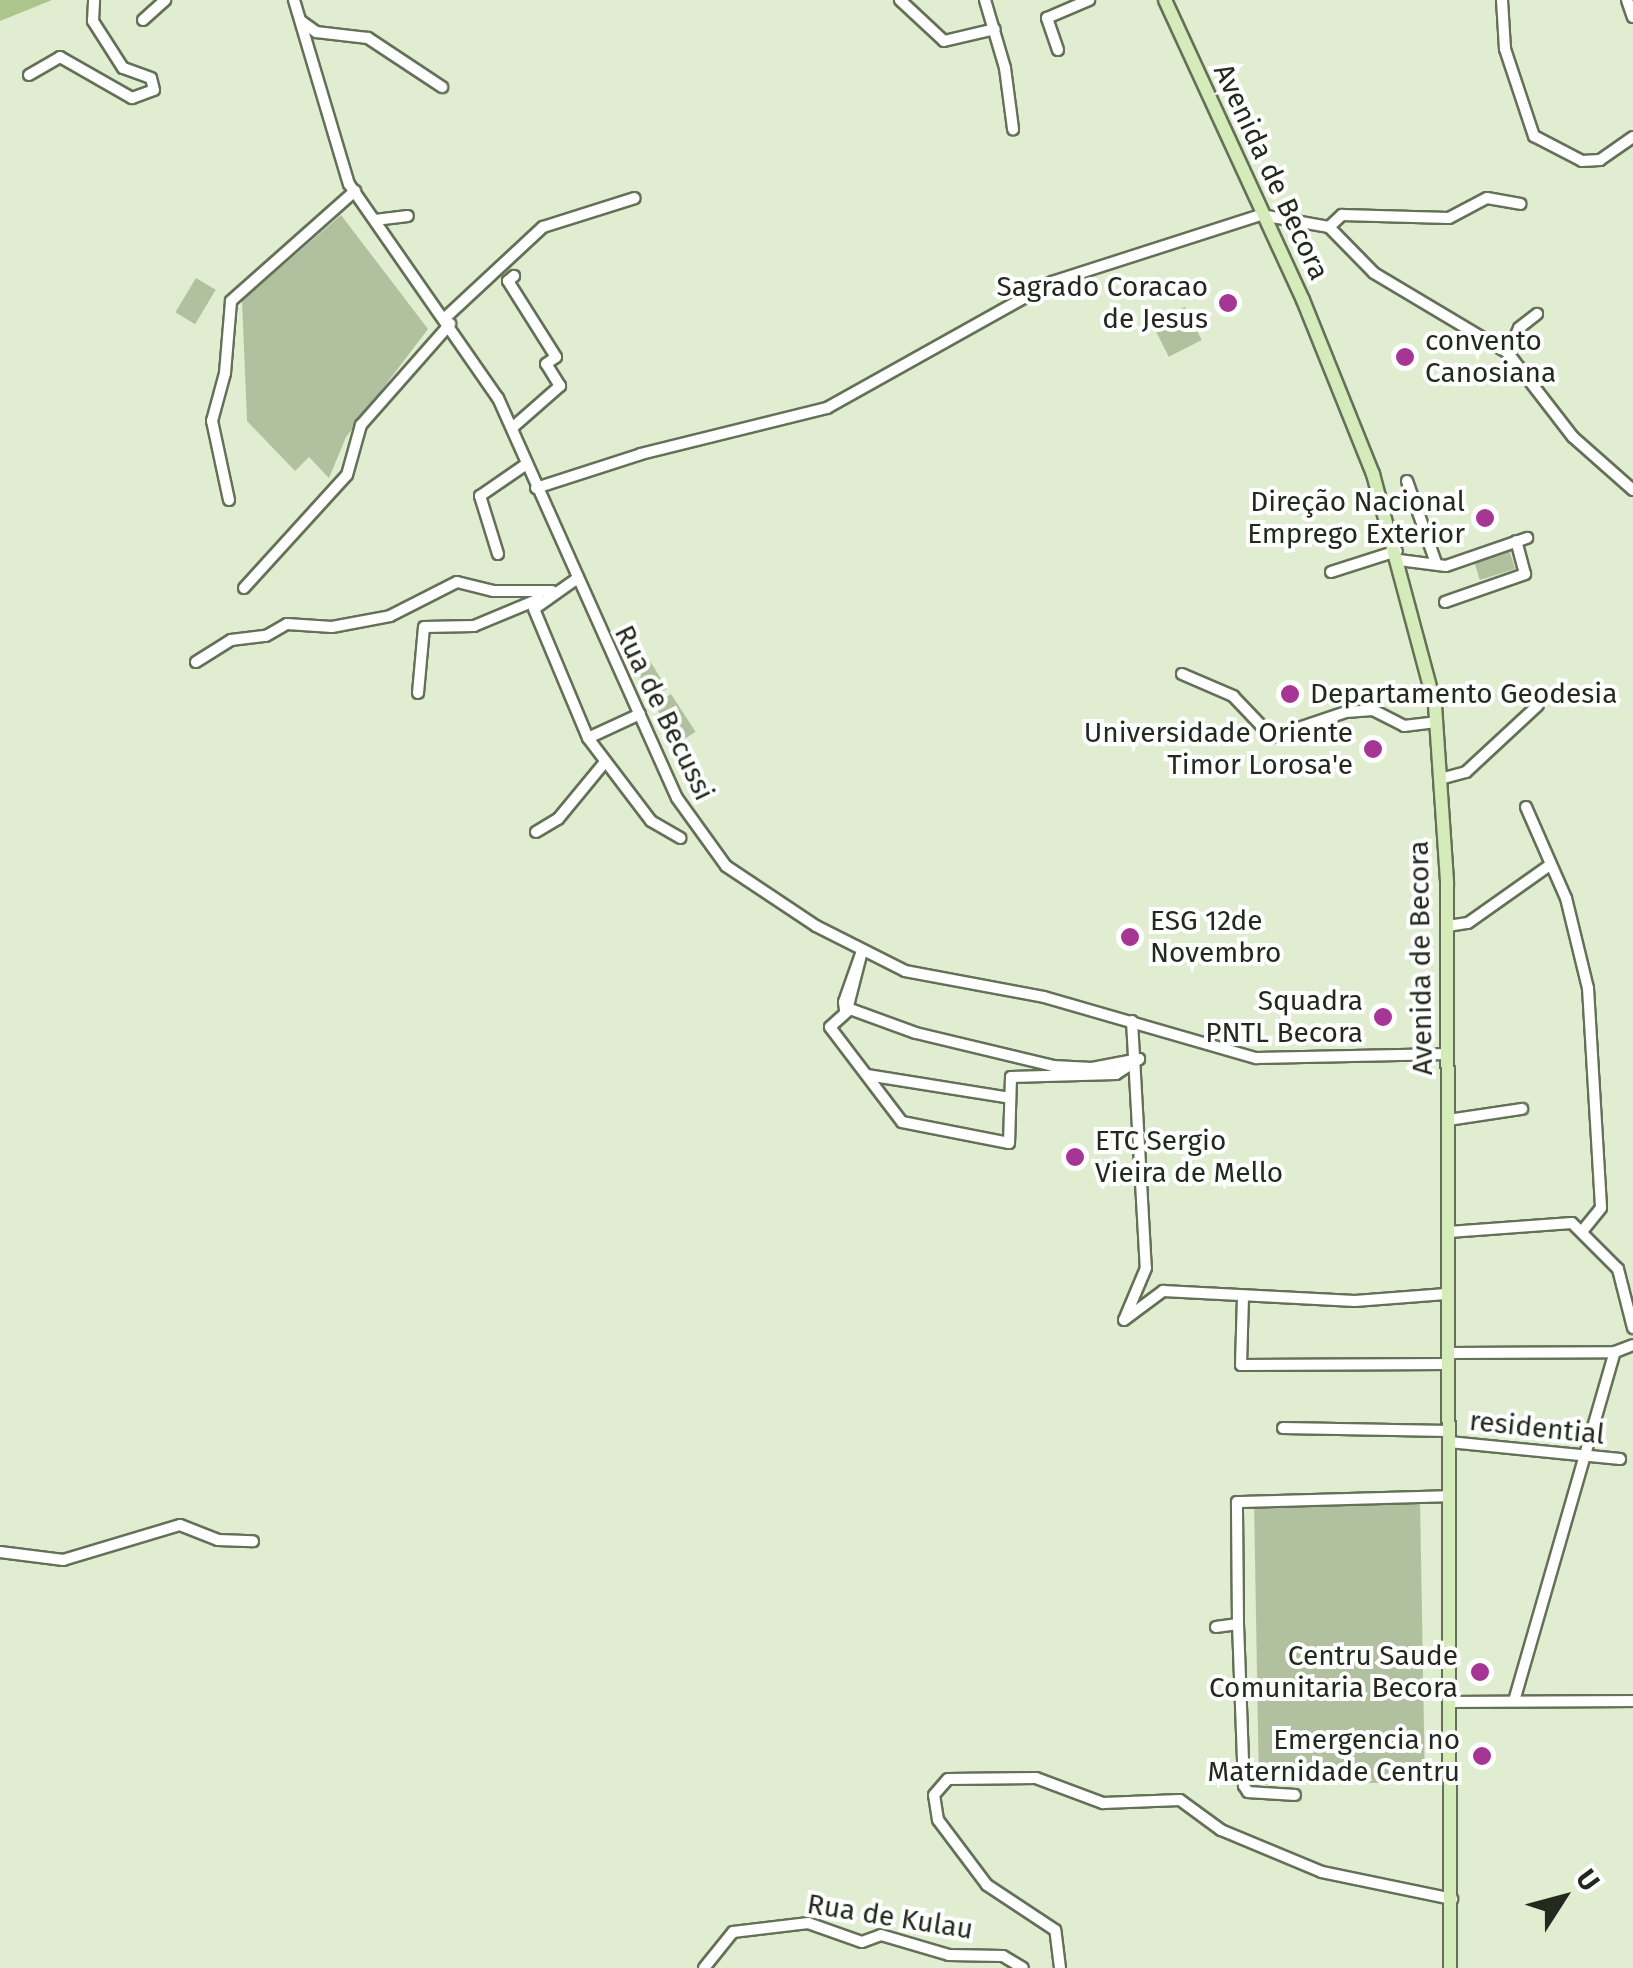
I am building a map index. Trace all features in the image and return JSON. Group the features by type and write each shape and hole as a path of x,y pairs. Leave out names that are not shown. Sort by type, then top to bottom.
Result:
{"main road":[{"name":"Avenida de Becora","path":"1165,0 1338,385 1398,555 1436,722 1448,926 1446,1294 1452,1899 1447,1965"}],"street":[{"path":"29,75 60,57 132,98 154,90 150,78 123,68 93,21 94,0"},
{"path":"143,20 165,0"},
{"name":"Rua de Becussi","path":"294,0 355,192 448,321 512,428 575,580 688,818 726,866 769,897 905,972 1132,1021 1256,1058 1448,1054"},
{"path":"900,0 944,41 995,29"},
{"path":"984,0 995,29 1013,129"},
{"path":"1058,50 1047,18 1089,0"},
{"path":"1502,0 1505,49 1534,136 1582,160 1600,160 1633,137"},
{"path":"1627,0 1633,17"},
{"path":"300,20 316,32 368,38 442,87"},
{"path":"229,500 212,421 225,373 231,301 355,192"},
{"path":"244,588 347,475 360,425 448,321 543,226 636,198"},
{"path":"1329,227 1342,215 1449,218 1487,198 1520,204"},
{"path":"536,488 641,454 827,408 1052,282 1261,215 1329,227 1374,272 1508,353 1573,437 1633,490"},
{"path":"375,220 408,216"},
{"path":"512,428 560,386 546,364 556,356 508,281 514,276"},
{"path":"1508,353 1516,332 1537,314"},
{"path":"498,554 480,496 494,480 526,464"},
{"path":"1407,481 1436,563"},
{"path":"1331,572 1398,555 1446,566 1522,540 1525,574 1445,602"},
{"path":"418,692 424,627 474,626 575,580"},
{"path":"196,662 230,640 266,636 288,624 332,628 390,616 458,582 494,591 552,592"},
{"path":"539,599 534,614 588,738 657,827 681,838"},
{"path":"1182,674 1234,696 1272,737 1346,712 1373,710 1404,726 1436,722"},
{"path":"1440,779 1466,772 1538,705"},
{"path":"588,738 640,714"},
{"path":"536,832 558,820 604,762"},
{"path":"1526,807 1566,898 1588,988 1590,1103 1601,1208 1584,1230"},
{"path":"1448,926 1468,923 1550,865"},
{"path":"846,1010 1053,1066 1092,1068 1139,1059 1116,1074 1011,1077 1008,1143 902,1122 830,1027 846,1010"},
{"path":"1132,1021 1139,1059 1146,1268 1124,1316 1128,1321 1163,1292 1355,1301 1446,1294"},
{"path":"867,1076 1010,1098"},
{"path":"1448,1120 1522,1110"},
{"path":"1449,1232 1544,1230 1560,1222 1584,1230 1622,1276 1633,1328"},
{"path":"1622,1276 1633,1268"},
{"path":"1242,1297 1241,1365 1615,1352 1633,1345"},
{"path":"1514,1701 1615,1352"},
{"name":"residential","path":"1283,1428 1449,1436 1558,1448 1583,1459 1620,1459"},
{"path":"1295,1795 1248,1792 1244,1786 1237,1502 1450,1496"},
{"path":"0,1552 64,1560 180,1525 218,1540 253,1541"},
{"path":"1216,1627 1238,1624"},
{"path":"1451,1702 1633,1701"},
{"name":"Rua de Kulau","path":"1060,1968 1055,1930 987,1885 938,1820 934,1795 948,1779 1036,1778 1104,1803 1180,1800 1221,1830 1322,1872 1452,1899"},
{"name":"Rua de Kulau","path":"704,1968 733,1932 808,1924 862,1942 882,1934 933,1952 1004,1956 1023,1968"}],"shaded area":[{"path":"0,0 52,0 0,21"},
{"path":"341,215 428,329 346,437 329,478 309,457 295,471 247,421 242,301"},
{"path":"196,278 216,290 195,324 175,312"},
{"path":"1185,307 1202,340 1169,357 1152,324"},
{"path":"1509,549 1515,569 1480,580 1474,560"},
{"path":"648,658 667,689 653,698 634,667"},
{"path":"671,694 696,732 679,743 654,705"},
{"path":"1420,1500 1425,1782 1259,1785 1254,1503"}],"place":[{"name":"Sagrado Coracao de Jesus","path":"1228,303"},
{"name":"convento Canosiana","path":"1405,357"},
{"name":"Direção Nacional Emprego Exterior","path":"1485,518"},
{"name":"Departamento Geodesia","path":"1290,694"},
{"name":"Universidade Oriente Timor Lorosa'e","path":"1373,749"},
{"name":"ESG 12de Novembro","path":"1130,937"},
{"name":"Squadra PNTL Becora","path":"1383,1017"},
{"name":"ETC Sergio Vieira de Mello","path":"1075,1157"},
{"name":"Centru Saude Comunitaria Becora","path":"1480,1672"},
{"name":"Emergencia no Maternidade Centru","path":"1482,1756"}]}
